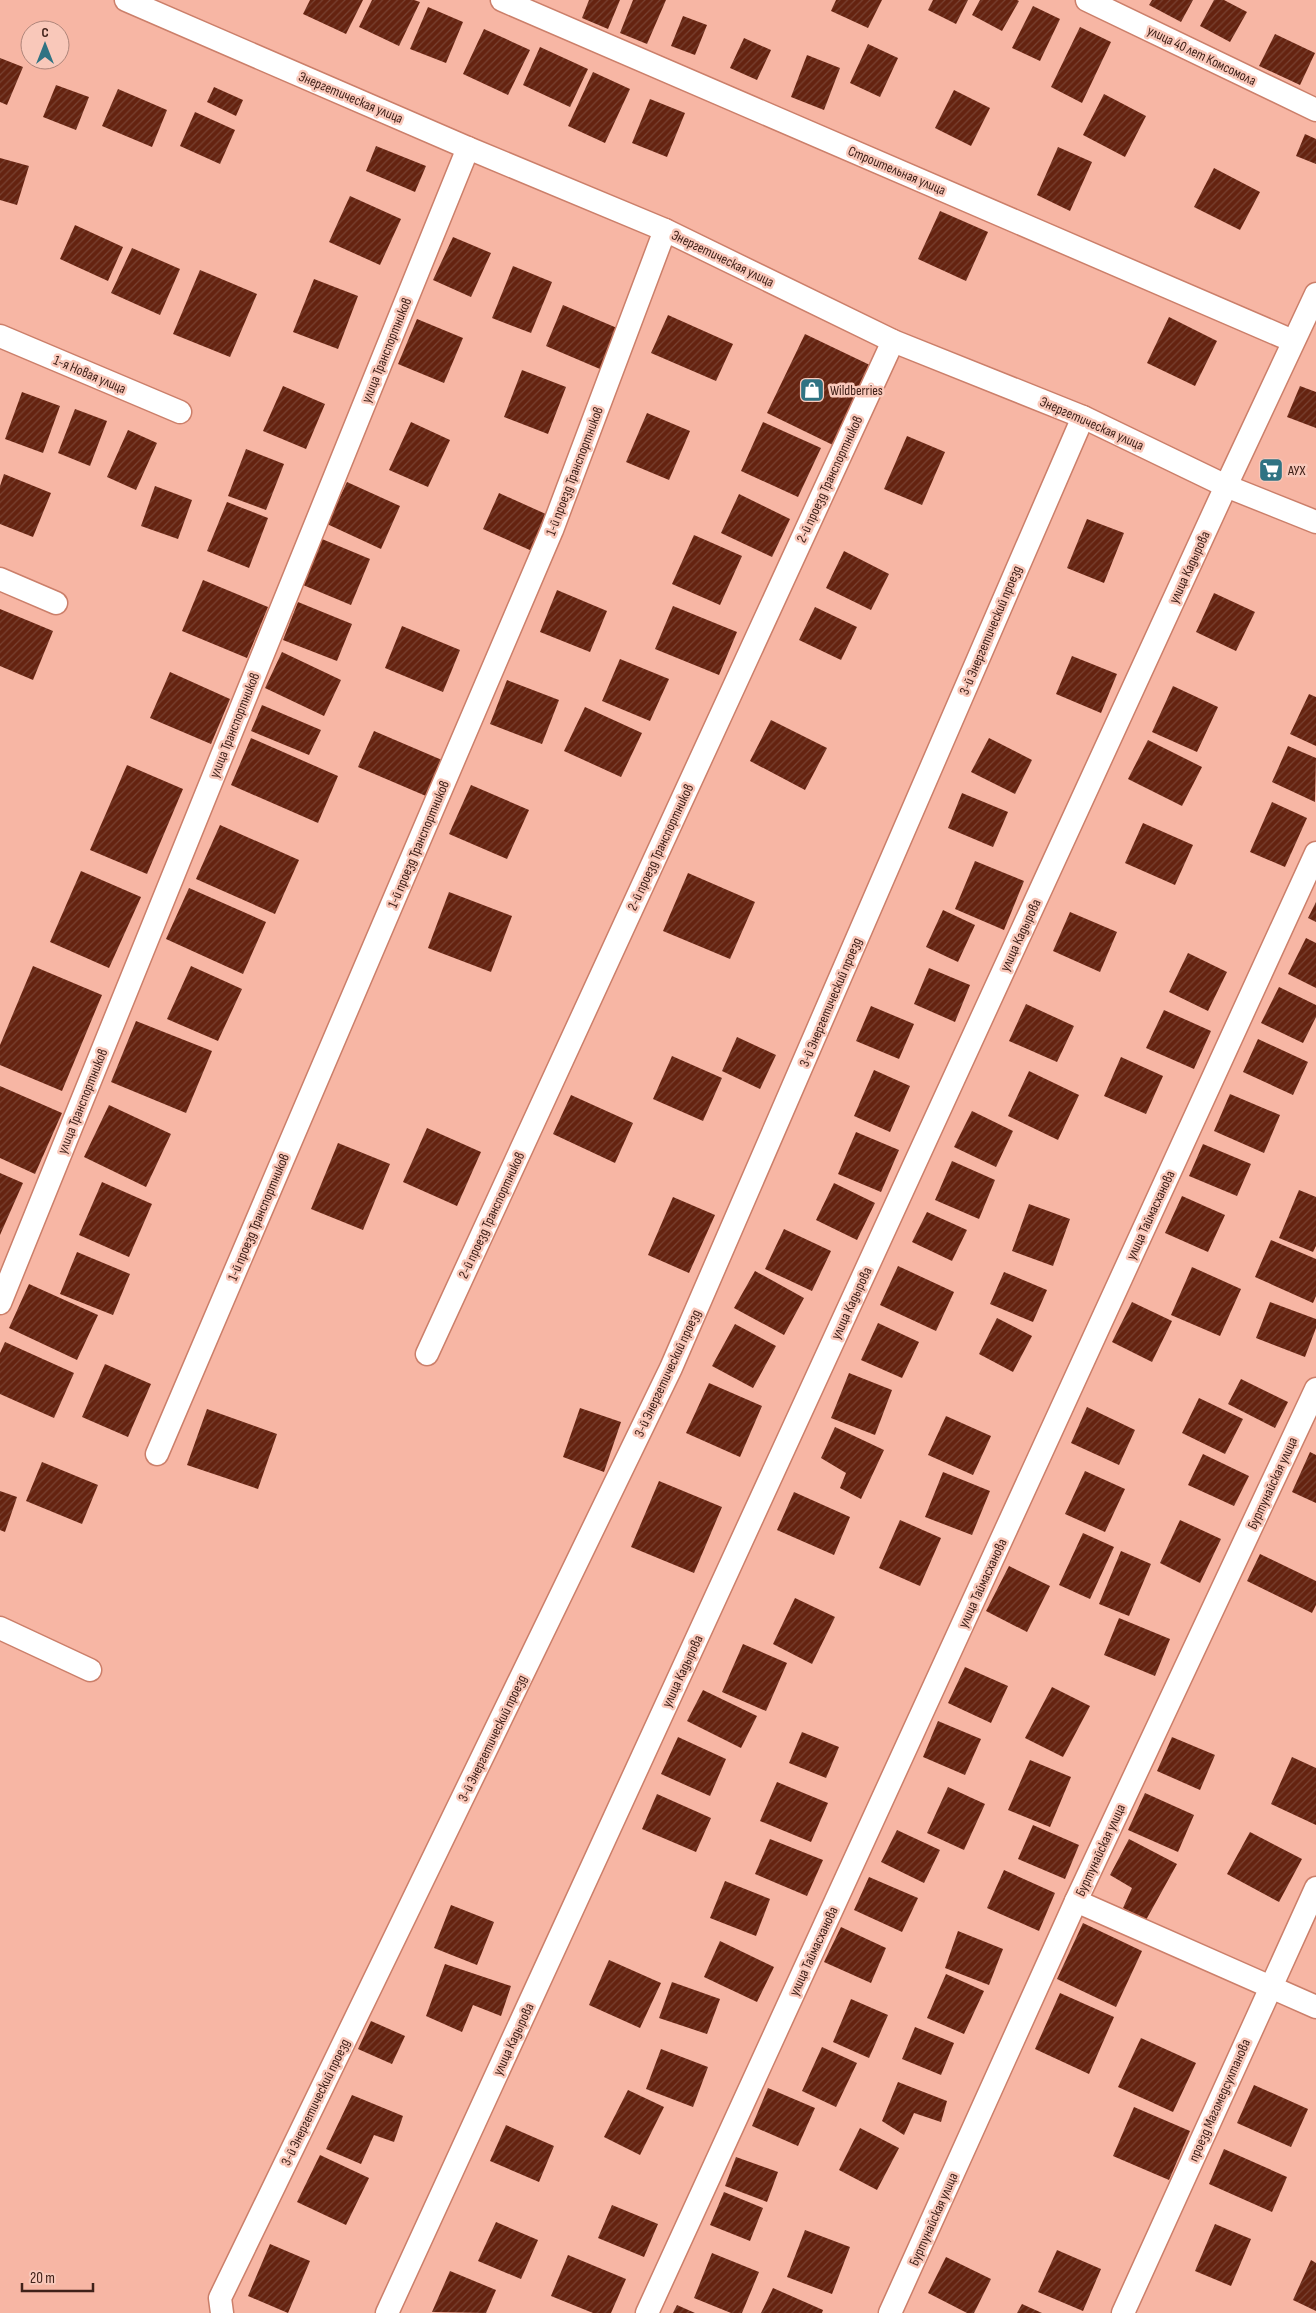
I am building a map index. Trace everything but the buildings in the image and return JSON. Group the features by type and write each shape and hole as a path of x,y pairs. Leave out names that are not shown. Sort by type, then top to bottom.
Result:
{"street":[{"name":"Энергетическая улица","path":"126,0 468,148 665,230 893,341 1082,417 1226,486 1316,522"},
{"name":"Строительная улица","path":"502,0 1292,341"},
{"name":"улица 40 лет Комсомола","path":"1087,0 1316,110"},
{"name":"улица Транспортников","path":"0,1303 468,148"},
{"name":"1-й проезд Транспортников","path":"157,1454 552,530 665,230"},
{"name":"улица Кадырова","path":"387,2313 1292,341 1316,294"},
{"name":"1-я Новая улица","path":"0,336 180,412"},
{"name":"2-й проезд Транспортников","path":"427,1354 893,341"},
{"name":"3-й Энергетический проезд","path":"222,2313 220,2298 671,1368 1082,417"},
{"path":"0,579 56,602"},
{"name":"улица Таймасханова","path":"647,2313 1316,853"},
{"name":"Буртунайская улица","path":"890,2313 1076,1901 1316,1389"},
{"path":"0,1628 90,1670"},
{"name":"проезд Магомедсултанова","path":"1123,2313 1316,1888"},
{"path":"1076,1901 1316,2006"}],"place":[{"name":"Wildberries","path":"812,390"},
{"name":"АУХ","path":"1271,470"}]}
